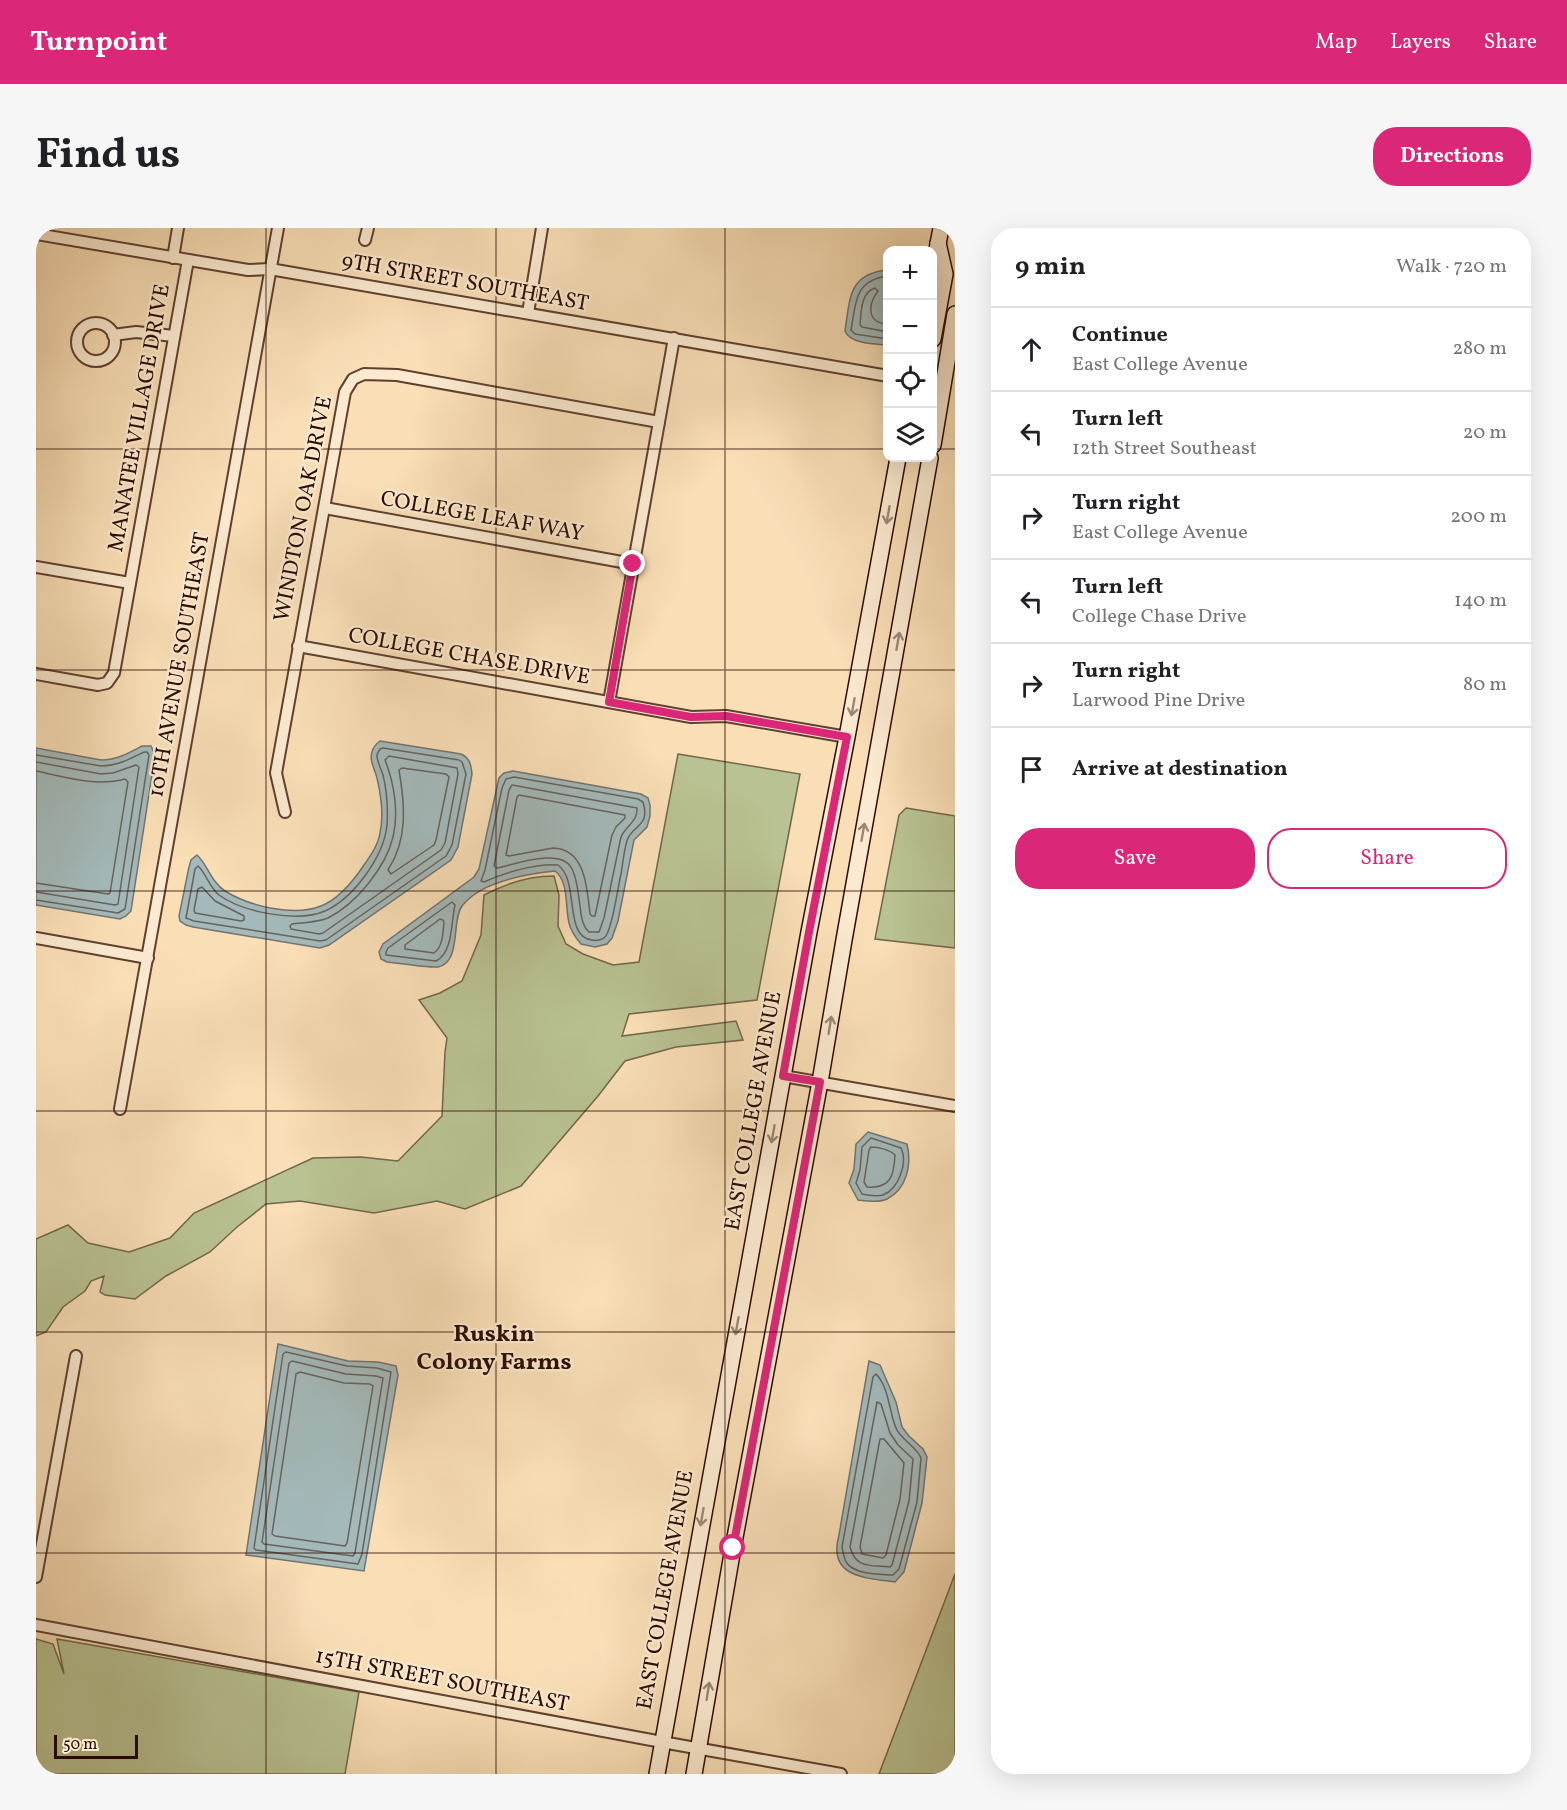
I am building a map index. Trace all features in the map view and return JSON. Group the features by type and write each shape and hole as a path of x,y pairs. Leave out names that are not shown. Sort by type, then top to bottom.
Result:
{"main road":[{"path":"937,317 945,274 939,236"},
{"path":"937,422 955,314"},
{"path":"937,361 949,352"},
{"name":"EAST COLLEGE AVENUE","path":"657,1774 809,932 897,462"},
{"path":"918,527 917,479 920,462"},
{"path":"694,1774 735,1536 820,1082 929,462"}],"street":[{"path":"173,258 178,228"},
{"name":"10TH AVENUE SOUTHEAST","path":"120,1109 278,228"},
{"path":"365,240 368,228"},
{"path":"528,313 542,228"},
{"name":"9TH STREET SOUTHEAST","path":"36,234 248,270 270,269 883,375"},
{"name":"MANATEE VILLAGE DRIVE","path":"36,674 98,685 107,683 114,673 188,260"},
{"path":"113,335 136,332 174,336"},
{"path":"609,702 674,338"},
{"name":"WINDTON OAK DRIVE","path":"285,812 276,773 345,392 353,379 364,374 397,375 659,423"},
{"name":"COLLEGE LEAF WAY","path":"325,508 633,564"},
{"name":"MANATEE VILLAGE DRIVE","path":"36,567 130,583"},
{"name":"COLLEGE CHASE DRIVE","path":"298,646 691,717 726,716 847,737"},
{"path":"36,938 148,958"},
{"path":"783,1076 955,1106"},
{"path":"36,1577 76,1356"},
{"name":"15TH STREET SOUTHEAST","path":"36,1625 841,1774"}],"green space":[{"path":"678,754 800,774 757,1000 629,1014 622,1036 736,1021 743,1040 676,1047 625,1061 521,1186 465,1209 437,1201 374,1213 300,1201 266,1204 210,1252 166,1276 135,1299 105,1295 100,1292 104,1276 91,1281 85,1291 63,1307 46,1332 36,1336 36,1239 68,1225 88,1243 129,1252 170,1238 194,1213 313,1158 361,1157 398,1161 442,1116 447,1038 419,1000 440,993 462,981 481,935 484,895 518,881 554,876 559,895 558,926 566,944 583,954 613,965 639,962"},
{"path":"906,808 955,816 955,948 875,939 899,815"},
{"path":"955,1574 955,1774 879,1774"},
{"path":"36,1639 53,1644 64,1674 57,1639 359,1692 345,1774 36,1774"}],"water":[{"path":"883,271 883,344 857,341 845,331 853,290 865,277"},
{"path":"380,741 461,754 468,760 472,774 458,847 451,860 329,945 320,948 193,927 180,921 179,916 189,867 191,860 197,855 220,887 235,896 259,905 285,910 310,909 328,903 340,894 360,871 374,850 379,837 382,805 371,755"},
{"path":"142,746 151,746 155,755 131,911 120,919 36,905 36,748 107,760 128,754"},
{"path":"513,771 641,794 648,798 650,816 647,827 634,840 618,921 612,938 607,944 595,947 581,944 570,926 565,888 563,881 555,871 505,880 480,890 470,897 459,912 453,949 445,964 428,967 387,962 381,959 379,952 383,944 474,877 479,869 499,778 504,773"},
{"path":"868,1132 907,1144 909,1160 903,1182 894,1195 880,1201 858,1200 849,1183 854,1169 856,1144"},
{"path":"278,1344 348,1361 378,1362 396,1366 398,1375 364,1571 246,1555"},
{"path":"869,1361 880,1365 896,1402 902,1427 923,1449 927,1457 922,1503 904,1572 895,1582 851,1573 838,1560 837,1549"}],"district":[{"name":"Ruskin Colony Farms","path":"494,1349"}],"route":[{"path":"633,564 609,702 691,717 726,716 847,737 783,1076 820,1082 733,1548"}]}
